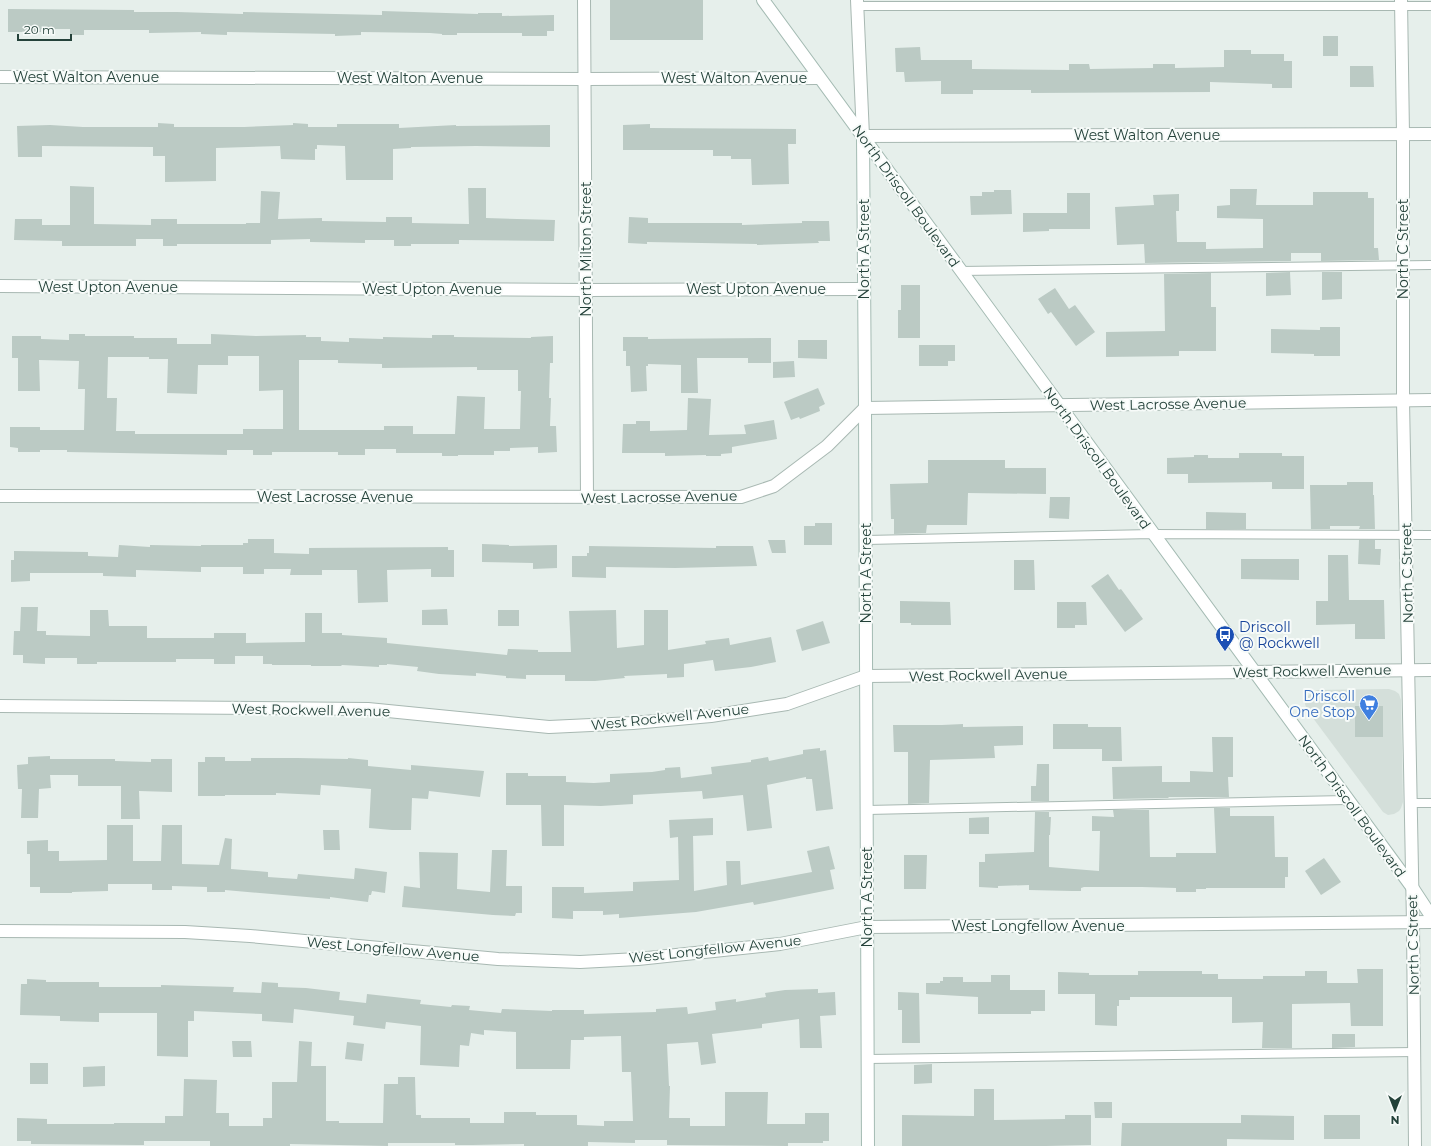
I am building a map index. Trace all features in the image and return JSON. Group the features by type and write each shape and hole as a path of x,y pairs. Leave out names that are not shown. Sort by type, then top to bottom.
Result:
{"street":[{"name":"North Milton Street","path":"584,0 587,290 587,498"},
{"name":"North Driscoll Boulevard","path":"763,0 1412,887 1431,916"},
{"name":"North A Street","path":"857,3 863,136 868,1146"},
{"name":"North C Street","path":"1401,3 1403,134 1403,401 1409,670 1415,1146"},
{"name":"West Walton Avenue","path":"0,77 585,79 819,78"},
{"name":"West Walton Avenue","path":"863,136 1431,134"},
{"name":"West Upton Avenue","path":"0,286 587,290 864,289"},
{"name":"West Lacrosse Avenue","path":"0,496 587,498 741,497 774,486 827,446 865,408 1431,400"},
{"name":"West Rockwell Avenue","path":"0,706 368,709 549,727 711,716 787,704 866,676 1431,670"},
{"name":"West Longfellow Avenue","path":"0,931 207,933 498,959 580,962 638,959 780,944 867,927 1431,922"}],"lane":[{"path":"857,3 1401,3 1431,6"},
{"path":"960,271 1431,265"},
{"path":"866,540 1153,534 1431,535"},
{"path":"867,810 1347,800"},
{"path":"1411,803 1431,803"},
{"path":"868,1059 1415,1052"}],"shaded area":[{"path":"1389,689 1399,694 1401,700 1403,802 1399,811 1388,815 1383,812 1307,710 1305,704 1306,698 1317,690"}],"building":[{"path":"610,0 703,0 703,40 610,40"},
{"path":"8,9 134,10 134,12 243,14 243,12 382,15 382,11 478,14 502,13 502,16 554,15 554,31 547,31 547,36 522,36 522,33 457,33 457,35 442,35 430,33 361,32 361,35 335,36 335,34 227,32 227,35 201,34 201,32 149,33 149,30 84,30 84,35 70,35 70,29 41,29 41,32 8,32"},
{"path":"1323,36 1338,36 1338,56 1323,56"},
{"path":"920,47 921,60 972,60 972,69 1069,70 1069,64 1089,64 1090,69 1153,68 1153,64 1175,64 1175,68 1224,67 1224,50 1251,50 1251,54 1284,54 1284,61 1292,61 1292,88 1272,88 1272,84 1210,82 1210,92 1031,93 1031,90 973,90 973,94 941,94 941,81 905,82 904,72 896,72 895,48"},
{"path":"1350,66 1373,66 1374,87 1350,87"},
{"path":"158,123 174,124 174,127 244,127 293,125 293,123 308,124 308,127 337,127 337,124 399,124 399,128 456,125 550,125 550,147 476,146 411,147 393,149 393,180 346,180 345,146 317,145 317,149 315,149 315,160 281,159 280,146 216,148 216,181 165,182 165,156 153,156 153,147 42,146 42,157 18,157 17,126 50,125 83,127 158,127"},
{"path":"650,124 650,128 796,129 796,144 788,144 789,184 752,185 751,159 731,159 731,156 713,156 713,150 623,150 623,125"},
{"path":"70,186 94,187 94,224 151,225 151,219 177,219 177,224 260,223 261,191 280,192 278,219 322,218 322,221 386,222 386,217 412,217 412,223 469,224 468,188 486,188 486,218 555,220 554,241 459,240 459,244 411,244 411,246 394,246 394,240 365,240 365,243 310,242 310,239 271,240 271,244 177,244 177,246 163,246 163,239 136,239 136,246 62,246 62,241 14,240 15,219 42,219 42,225 70,225"},
{"path":"1230,189 1257,189 1256,205 1313,205 1313,192 1368,192 1368,198 1374,198 1374,248 1378,248 1379,260 1321,261 1321,253 1291,253 1291,261 1145,263 1144,244 1117,245 1115,207 1154,205 1153,195 1179,194 1179,211 1176,211 1177,242 1206,242 1206,249 1263,248 1263,219 1217,218 1217,206 1230,205"},
{"path":"994,190 1011,190 1012,214 971,215 970,196 982,196 982,192 994,192"},
{"path":"1067,193 1090,193 1090,229 1049,229 1049,231 1023,232 1023,213 1067,213"},
{"path":"629,217 648,218 648,223 742,223 742,225 802,223 802,221 829,221 830,241 818,241 819,243 757,245 647,242 647,244 628,243"},
{"path":"1290,272 1291,295 1266,296 1266,273"},
{"path":"1322,272 1342,272 1342,299 1322,300"},
{"path":"1211,273 1211,307 1216,307 1216,351 1179,351 1179,356 1106,357 1106,332 1165,331 1164,274"},
{"path":"901,285 920,285 920,338 898,338 898,310 901,310"},
{"path":"1055,288 1069,309 1075,305 1095,332 1076,346 1051,312 1048,314 1038,299"},
{"path":"1320,327 1340,327 1340,356 1271,353 1271,329 1320,330"},
{"path":"69,334 85,334 85,336 134,336 134,338 177,338 177,344 211,344 211,334 256,336 306,335 306,337 321,337 321,341 349,342 349,338 432,338 432,335 454,335 454,337 531,338 553,336 553,363 550,363 549,398 551,398 550,426 556,426 557,452 538,453 538,447 510,448 510,451 494,451 494,455 458,456 442,456 442,453 396,453 396,449 365,449 365,455 338,455 338,452 272,452 272,455 253,455 253,450 227,450 227,455 67,452 67,450 18,452 18,448 10,447 10,427 40,427 40,430 84,430 85,389 78,389 79,361 39,360 40,391 18,391 18,358 12,358 12,336 41,336 41,339 69,340","holes":["228,356 259,356 259,391 283,390 283,429 243,429 243,434 135,434 135,431 116,431 117,398 107,398 108,357 149,357 149,359 168,359 167,393 197,394 198,365 228,365","299,360 338,360 338,363 382,364 382,368 477,367 477,370 518,370 518,391 521,391 520,429 484,429 485,397 457,396 455,434 413,434 413,426 384,426 384,430 299,430"]},
{"path":"623,337 648,337 648,339 771,338 771,363 748,363 748,358 697,358 698,393 681,393 681,365 648,364 648,366 646,366 647,391 631,392 630,366 626,366 626,351 623,351"},
{"path":"798,340 827,340 827,359 798,358"},
{"path":"919,345 955,345 955,361 948,361 948,366 919,366"},
{"path":"794,361 795,377 773,378 773,362"},
{"path":"818,388 825,404 819,407 820,411 800,419 799,417 791,420 784,402"},
{"path":"688,398 711,399 709,435 746,434 744,425 774,420 777,439 732,447 732,453 721,454 721,456 665,456 665,453 622,453 623,424 636,424 636,421 650,421 650,431 687,430"},
{"path":"1239,453 1282,453 1282,456 1304,456 1304,489 1272,489 1272,482 1188,483 1188,474 1167,474 1167,458 1208,455 1208,458 1239,458"},
{"path":"928,460 1005,460 1005,468 1046,468 1046,494 968,493 967,525 927,525 926,533 894,534 894,519 891,519 890,484 928,483"},
{"path":"1347,482 1373,482 1375,529 1359,529 1360,526 1330,526 1330,529 1311,529 1310,485 1347,485"},
{"path":"1050,497 1070,497 1069,519 1049,518"},
{"path":"1206,512 1246,513 1246,529 1206,529"},
{"path":"815,523 832,523 832,545 804,545 804,526 815,526"},
{"path":"248,539 274,539 274,553 309,554 309,548 448,547 448,550 454,550 454,577 431,577 431,569 387,570 388,602 358,603 357,570 322,570 322,575 290,575 291,569 264,569 264,574 243,574 243,567 201,567 201,572 136,570 136,577 103,576 103,573 30,573 30,581 11,582 11,560 14,560 14,551 88,552 88,556 118,557 119,545 150,547 150,545 243,545 243,543 248,543"},
{"path":"768,540 785,540 786,553 772,553"},
{"path":"1359,540 1375,540 1375,549 1381,549 1380,565 1358,564"},
{"path":"482,544 509,546 557,545 557,568 533,569 533,563 482,562"},
{"path":"589,546 716,548 716,546 753,546 757,566 675,568 606,567 606,578 572,577 572,556 587,556 587,553 589,553"},
{"path":"1328,555 1348,555 1349,600 1384,600 1385,639 1355,639 1355,624 1316,625 1316,601 1328,601"},
{"path":"1241,559 1299,559 1299,580 1241,579"},
{"path":"1014,560 1034,560 1035,590 1014,590"},
{"path":"1108,574 1143,619 1125,632 1091,586"},
{"path":"900,601 950,602 951,625 911,625 911,623 900,623"},
{"path":"1057,602 1086,602 1087,625 1075,625 1075,628 1057,628"},
{"path":"21,607 38,607 37,631 46,631 46,635 90,636 90,610 108,610 109,626 147,626 147,638 214,638 214,633 246,633 246,643 305,642 305,613 322,613 322,633 342,633 342,635 387,638 387,643 507,655 508,649 538,650 538,652 571,652 569,611 616,610 617,648 644,645 644,610 668,610 668,650 706,644 705,641 729,638 730,645 771,637 776,662 751,667 715,671 713,660 684,664 684,677 667,678 667,674 624,676 625,678 595,681 565,681 565,675 526,675 526,679 506,678 506,676 476,673 476,676 439,674 417,671 418,667 387,664 379,665 379,667 342,665 272,665 263,664 263,656 235,656 235,664 214,664 214,659 176,659 176,662 97,662 97,664 77,664 77,658 45,658 45,664 23,663 23,655 13,655 14,631 20,631"},
{"path":"447,609 448,625 422,625 422,610"},
{"path":"498,610 519,610 519,626 498,626"},
{"path":"823,621 830,643 802,651 796,630"},
{"name":"Driscoll One Stop","path":"1355,706 1383,706 1383,737 1355,737"},
{"path":"963,724 963,727 1023,726 1023,745 994,746 995,758 930,760 929,803 908,804 908,752 894,752 893,725"},
{"path":"1053,724 1088,724 1088,727 1121,727 1122,761 1102,761 1102,749 1053,749"},
{"path":"1212,737 1233,737 1233,777 1228,777 1229,797 1113,799 1112,767 1162,766 1162,782 1190,782 1190,771 1213,772"},
{"path":"820,748 820,751 826,750 833,809 816,811 812,779 806,779 806,777 767,785 772,828 747,831 743,795 703,799 702,791 633,795 633,804 601,806 564,805 564,846 542,846 541,805 506,805 506,773 528,773 528,776 566,776 566,782 594,783 610,782 610,774 652,772 665,770 665,768 680,767 681,778 712,774 711,767 751,762 751,760 768,757 769,761 803,754 803,750"},
{"path":"50,756 50,759 115,759 115,761 151,762 151,759 172,759 172,792 139,791 140,819 121,819 121,786 78,786 78,775 50,775 51,788 39,789 38,818 21,818 22,789 18,789 17,765 28,764 28,757"},
{"path":"205,757 225,757 225,761 251,761 251,758 348,758 368,760 368,766 411,770 411,765 484,771 480,797 429,791 428,799 412,798 411,830 392,830 369,828 371,789 321,785 320,795 276,793 276,795 198,796 198,762 205,762"},
{"path":"1037,764 1049,764 1049,801 1031,801 1031,786 1036,786"},
{"path":"1214,808 1230,808 1230,816 1274,816 1275,857 1288,857 1288,877 1285,877 1285,888 1206,888 1196,889 1196,892 1176,892 1176,888 1142,887 1084,887 1081,888 1081,891 1072,891 1029,890 1029,885 998,886 998,888 979,887 979,862 985,862 985,854 1034,852 1035,812 1049,812 1049,817 1051,817 1049,835 1049,867 1099,871 1100,831 1092,831 1092,816 1114,817 1113,810 1149,810 1150,857 1176,857 1176,853 1216,853"},
{"path":"989,817 989,834 969,834 969,818"},
{"path":"713,818 713,835 693,836 694,891 727,885 726,861 740,861 741,885 812,872 807,851 829,846 835,869 830,870 834,889 754,905 753,902 696,912 619,918 619,914 603,915 603,911 573,911 573,919 552,918 552,887 584,887 584,893 633,891 633,882 679,880 678,837 670,838 669,820"},
{"path":"107,825 133,825 133,861 161,861 162,825 182,825 182,864 219,865 225,838 232,839 231,869 268,872 268,877 297,879 298,874 354,879 355,868 387,872 385,893 372,891 371,895 369,895 368,902 330,897 330,899 225,890 225,892 207,892 207,887 172,886 172,890 152,890 152,884 108,884 108,891 72,893 40,893 40,887 30,887 30,854 27,854 27,841 48,840 48,851 59,851 59,861 107,860"},
{"path":"323,830 339,830 340,850 324,850"},
{"path":"492,850 507,850 506,886 522,886 522,913 516,913 515,916 493,915 402,907 404,886 420,888 419,852 458,853 457,889 490,892"},
{"path":"904,855 927,855 926,889 904,889"},
{"path":"1324,858 1341,882 1321,895 1305,871"},
{"path":"1357,969 1383,969 1383,1026 1351,1026 1350,1003 1292,1004 1292,1048 1262,1048 1263,1022 1232,1023 1232,997 1130,997 1130,1000 1119,1000 1119,1006 1117,1006 1117,1026 1095,1025 1095,994 1058,994 1058,972 1089,973 1089,975 1138,975 1138,971 1202,971 1202,974 1218,974 1218,979 1263,979 1263,976 1305,976 1305,971 1327,971 1327,983 1358,983"},
{"path":"991,975 1010,975 1010,990 1045,990 1045,1011 1031,1011 1031,1014 978,1014 978,997 926,994 926,983 940,983 940,981 943,981 943,977 963,977 963,982 991,982"},
{"path":"27,979 46,980 46,982 99,982 99,987 161,987 161,985 234,987 233,992 261,993 262,982 278,983 278,987 306,988 340,992 339,1000 366,1003 367,994 421,1000 420,1004 451,1007 452,1005 470,1006 469,1010 501,1013 502,1009 552,1011 584,1010 584,1014 656,1012 656,1009 687,1007 688,1014 716,1010 715,1002 736,999 736,1002 766,997 765,993 785,990 818,989 818,993 835,992 836,1015 820,1016 822,1048 800,1048 799,1019 762,1024 762,1028 712,1034 716,1063 701,1065 698,1042 667,1044 670,1086 669,1118 690,1118 690,1126 725,1126 725,1092 768,1092 767,1124 805,1124 805,1113 829,1113 829,1141 823,1141 823,1143 788,1143 788,1146 667,1145 667,1140 635,1140 635,1143 588,1142 588,1146 388,1143 388,1146 290,1144 290,1146 210,1146 210,1141 144,1141 144,1145 31,1144 31,1141 17,1141 17,1118 47,1119 47,1124 114,1124 165,1123 165,1116 183,1116 184,1079 217,1080 216,1113 229,1113 229,1126 263,1126 263,1118 272,1118 272,1082 297,1082 299,1041 312,1042 311,1066 326,1066 326,1121 339,1121 339,1123 383,1123 384,1084 398,1084 398,1077 415,1077 416,1115 421,1115 421,1118 470,1118 470,1123 504,1123 504,1112 536,1112 536,1115 577,1115 577,1125 604,1126 604,1121 633,1121 631,1072 622,1072 621,1036 584,1037 584,1040 571,1040 570,1069 516,1069 516,1032 484,1030 484,1035 471,1033 469,1046 460,1045 459,1067 420,1065 421,1026 386,1022 385,1029 353,1025 354,1016 294,1009 293,1023 262,1021 262,1014 194,1011 194,1021 188,1021 188,1057 157,1056 157,1013 99,1013 99,1022 60,1021 60,1016 20,1015 21,984 27,984"},
{"path":"898,992 919,993 920,1043 902,1043 902,1010 898,1010"},
{"path":"1332,1034 1355,1034 1355,1047 1332,1048"},
{"path":"232,1041 251,1041 252,1057 233,1057"},
{"path":"347,1042 364,1044 362,1061 345,1059"},
{"path":"30,1063 48,1063 48,1084 30,1084"},
{"path":"932,1064 932,1083 914,1084 914,1065"},
{"path":"105,1066 105,1086 83,1087 83,1067"},
{"path":"974,1089 994,1089 994,1120 1065,1119 1065,1115 1091,1115 1091,1145 902,1146 902,1115 974,1116"},
{"path":"1094,1102 1112,1102 1112,1118 1095,1118"},
{"path":"1241,1115 1294,1116 1294,1140 1227,1139 1227,1146 1121,1146 1122,1123 1241,1123"},
{"path":"1324,1115 1360,1115 1360,1139 1324,1139"}],"place":[{"name":"Driscoll @ Rockwell","path":"1225,652"},
{"name":"Driscoll One Stop","path":"1369,721"}]}
